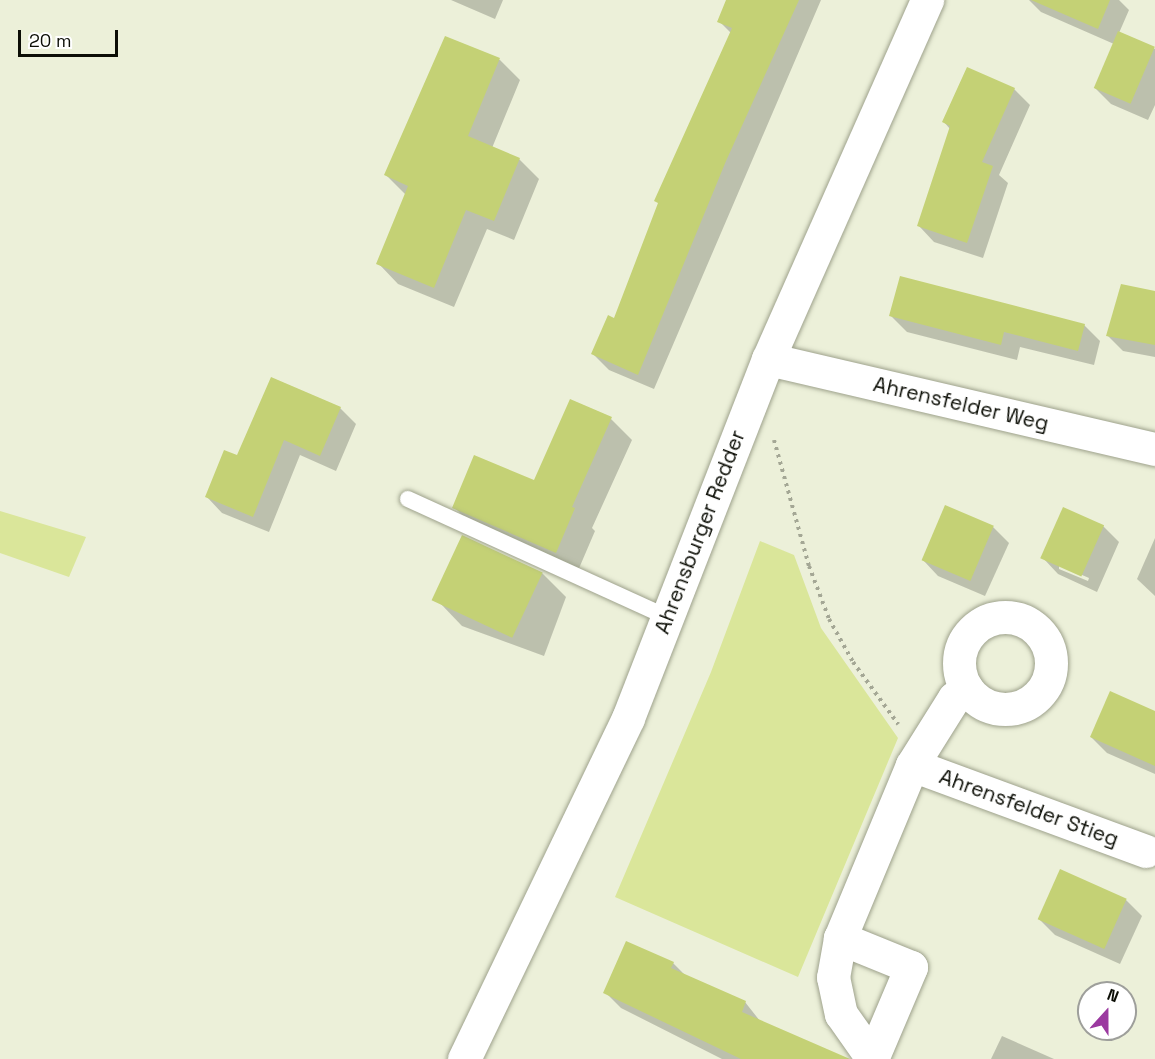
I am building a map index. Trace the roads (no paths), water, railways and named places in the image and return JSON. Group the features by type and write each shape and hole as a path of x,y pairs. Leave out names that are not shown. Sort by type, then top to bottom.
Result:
{"street":[{"name":"Ahrensburger Redder","path":"464,1059 628,718 768,359 927,0"},
{"name":"Ahrensfelder Weg","path":"768,359 1155,448"},
{"name":"Ahrensfelder Stieg","path":"872,1059 841,1014 833,977 840,938 920,754 954,698 967,688"},
{"name":"Ahrensfelder Stieg","path":"920,754 1146,851"},
{"path":"840,938 911,967 872,1059"}],"lane":[{"path":"408,500 667,617"}]}
